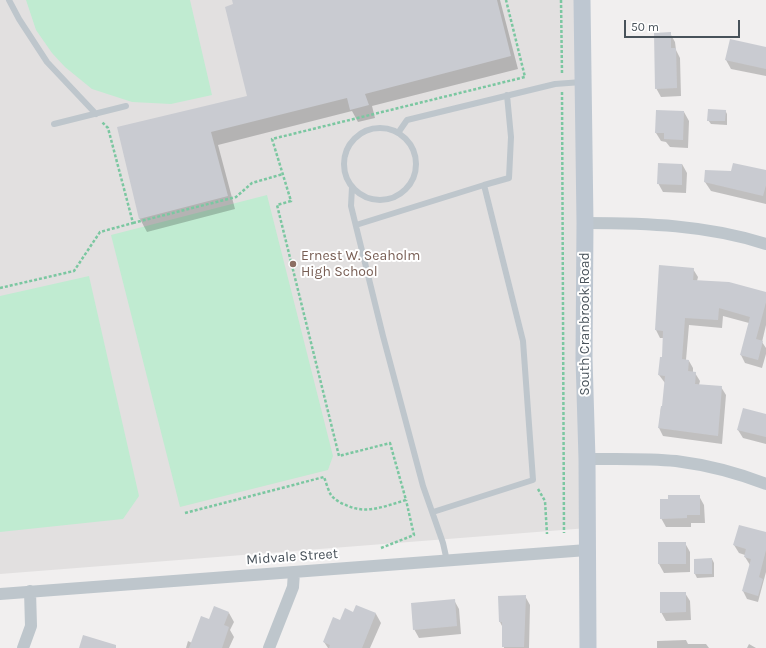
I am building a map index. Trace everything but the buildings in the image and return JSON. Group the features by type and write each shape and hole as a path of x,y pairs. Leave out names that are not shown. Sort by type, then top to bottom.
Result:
{"street":[{"name":"South Cranbrook Road","path":"582,0 585,223 584,358 587,459 588,648"},
{"path":"585,223 648,224 685,227 721,232 766,244"},
{"path":"587,459 676,461 726,471 766,484"},
{"name":"Midvale Street","path":"0,594 587,550"},
{"path":"269,648 293,587 294,572"},
{"path":"23,648 31,626 30,591"}],"lane":[{"path":"9,0 19,19 47,62 96,114"},
{"path":"398,133 407,120 562,83 584,82"},
{"path":"356,225 510,178 511,137 507,95"},
{"path":"54,124 126,106"},
{"path":"374,129 386,129 398,133 407,141 413,150 416,167 411,183 403,192 394,198 382,200 371,199 361,195 352,187 346,176 344,164 346,152 353,141 362,133 374,129"},
{"path":"433,512 533,480 523,342 484,185"},
{"path":"352,187 351,206 383,336 423,486 443,543 446,561"}],"path":[{"path":"381,548 414,535 406,500 390,443 339,456 277,205 291,201 272,139 525,77 506,0"},
{"path":"561,0 562,67"},
{"path":"562,99 564,533"},
{"path":"96,114 108,128 133,223"},
{"path":"0,288 74,271 100,232 236,197 252,183 283,174"},
{"path":"186,512 324,477 331,494 340,503 354,509 367,510 379,508 406,500"},
{"path":"545,500 547,534"}],"shaded area":[{"name":"Ernest W. Seaholm High School","path":"0,0 583,0 588,528 0,574"}],"green space":[{"path":"26,0 190,0 212,95 171,104 132,102 92,89 65,67 52,53 36,30"},
{"path":"267,195 333,456 328,470 180,507 111,235"},
{"path":"89,276 139,496 123,519 0,532 0,296"}],"place":[{"name":"Ernest W. Seaholm High School","path":"293,264"}]}
